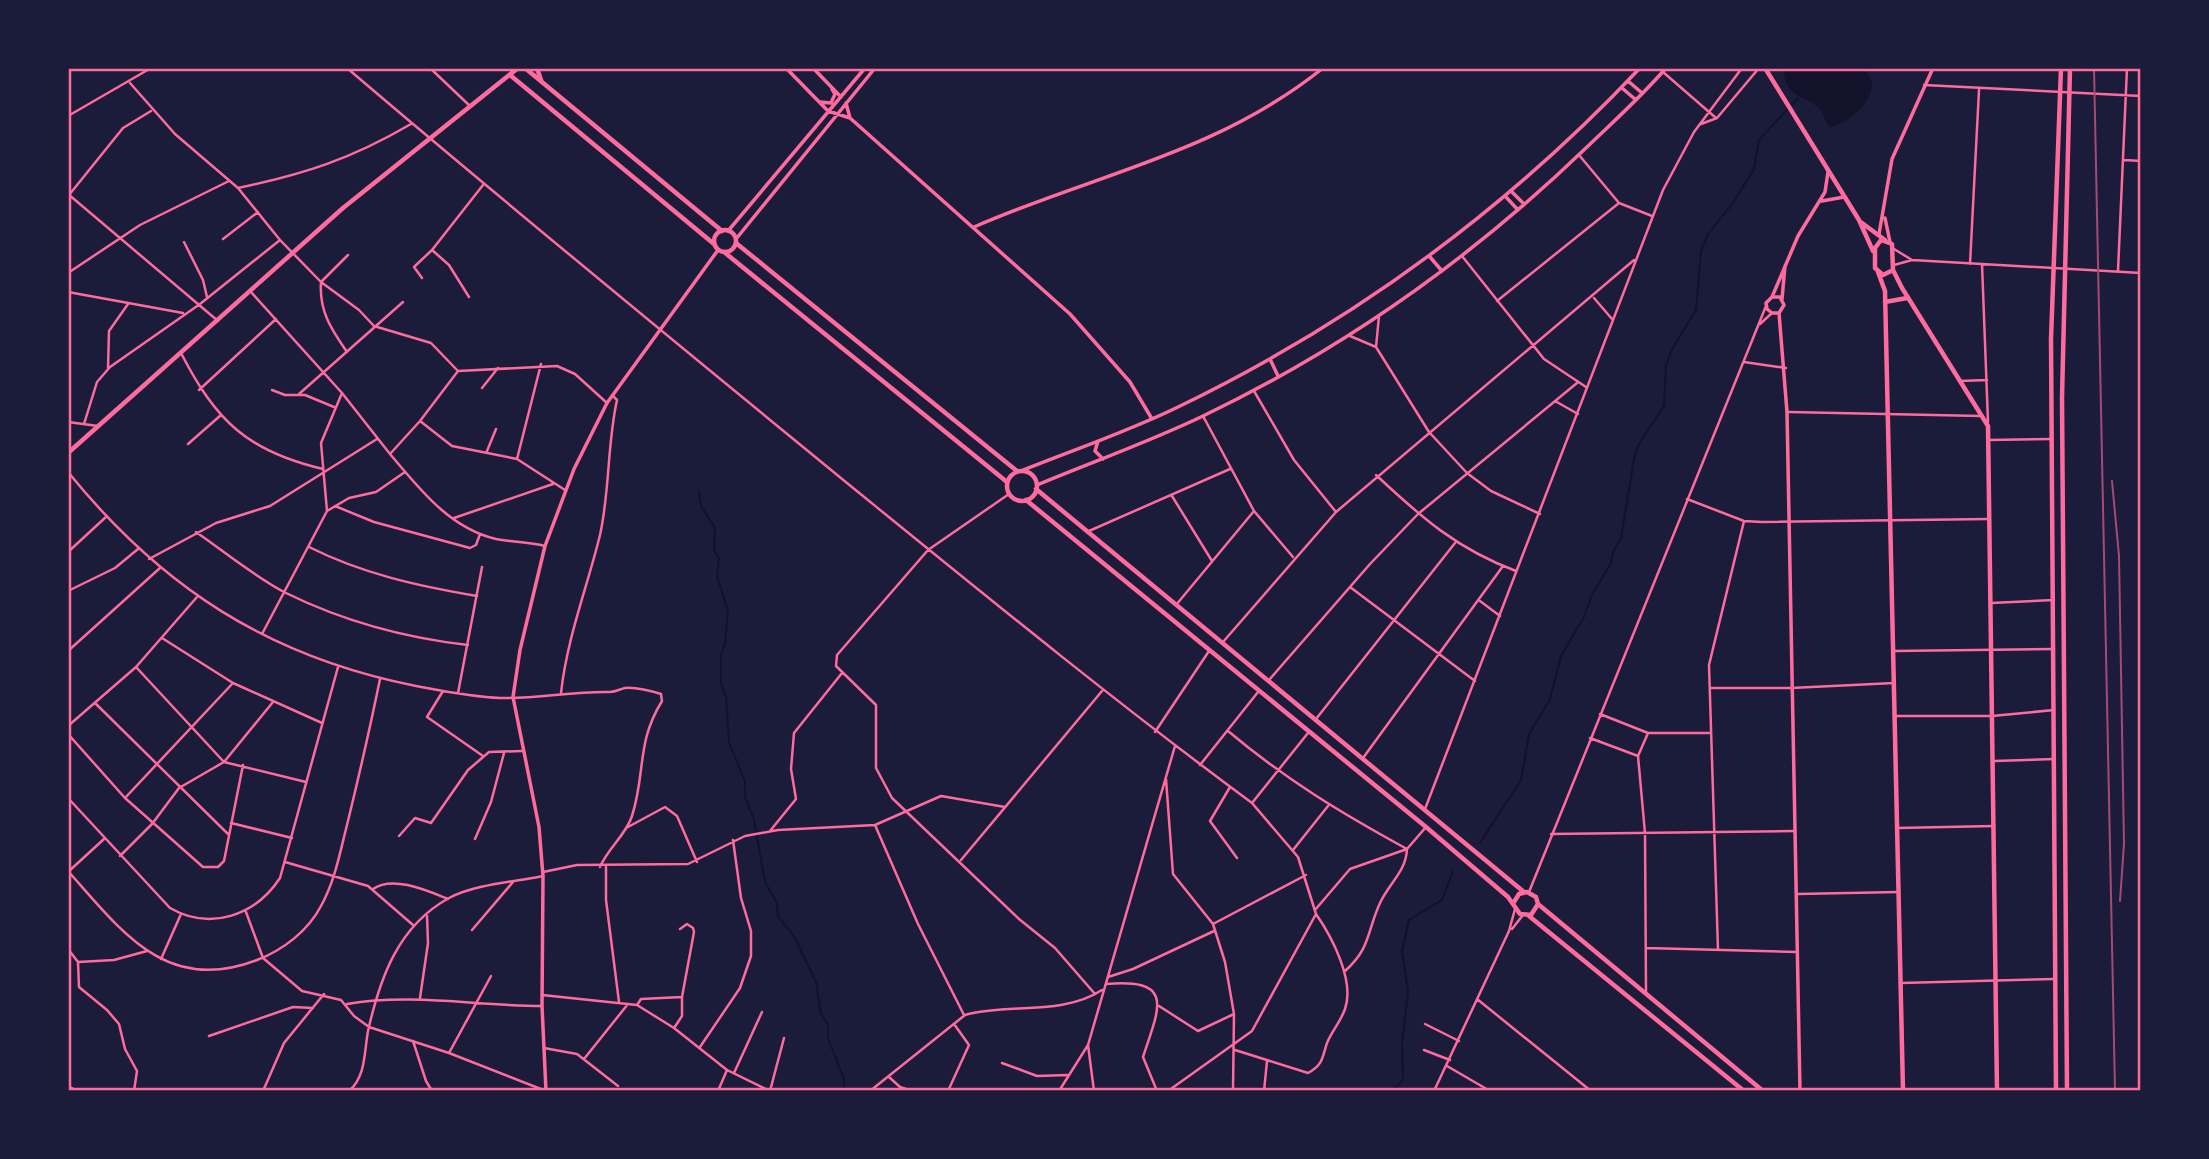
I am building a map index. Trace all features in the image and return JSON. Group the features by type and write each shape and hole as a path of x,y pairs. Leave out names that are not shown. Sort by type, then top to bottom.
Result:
{"main road":[{"path":"68,453 343,208 518,68"},
{"path":"525,68 903,381 1019,471 1032,474 1036,487 1527,892 1763,1091"},
{"path":"537,68 543,84"},
{"path":"1765,68 1859,220 1875,254"},
{"path":"2056,1091 2051,267 2061,68"},
{"path":"2067,1091 2063,267 2070,68"},
{"path":"510,75 721,251 1007,482 1009,494 1018,500 1026,500 1426,827 1526,916 1744,1091"},
{"path":"2056,184 2067,183"},
{"path":"1859,220 1894,248 1894,267 1907,298 1988,426 1997,1091"},
{"path":"714,244 716,235 725,231"},
{"path":"1878,236 1875,254 1877,271 1884,284 1885,302 1903,1091"},
{"path":"721,251 731,250 736,241"},
{"path":"1876,245 1887,241"},
{"path":"1877,271 1884,275 1894,267"},
{"path":"1885,302 1907,298"},
{"path":"2051,339 2063,339"},
{"path":"2051,350 2063,349"},
{"path":"1007,482 1019,471"},
{"path":"1026,500 1036,487"},
{"path":"2053,516 2063,515"},
{"path":"2054,680 2066,680"},
{"path":"2054,815 2066,814"},
{"path":"1514,905 1527,892"},
{"path":"1526,916 1535,911 1538,904"},
{"path":"2055,926 2067,925"},
{"path":"2055,1033 2066,1033"}],"street":[{"path":"68,116 130,83 151,68"},
{"path":"346,68 658,330 928,550 1102,691 1252,803 1292,850 1306,875 1316,912 1333,938 1348,981 1346,1007 1320,1065 1308,1073 1235,1050"},
{"path":"430,68 471,107"},
{"path":"786,68 828,111 850,118 1018,264 1096,341 1130,382 1152,419"},
{"path":"813,68 846,103 850,118"},
{"path":"736,241 875,68"},
{"path":"974,227 1207,140 1266,109 1323,68"},
{"path":"1019,471 1152,419 1270,359 1381,291 1430,257 1512,192 1640,68"},
{"path":"1425,809 1653,217 1677,161 1742,68"},
{"path":"1701,124 1717,118 1759,68"},
{"path":"1878,236 1884,216 1892,159 1933,68"},
{"path":"2118,271 2127,68"},
{"path":"725,231 864,69 869,75"},
{"path":"1036,487 1203,416 1254,391 1350,336 1462,256 1518,210 1579,155 1664,70 1717,118"},
{"path":"1628,80 1642,93"},
{"path":"130,83 151,111 238,188 280,240 321,282 359,310 374,327 424,338 437,347 458,370"},
{"path":"1924,85 1979,90 2141,96"},
{"path":"818,101 831,103 835,94 831,86"},
{"path":"1622,88 1636,100"},
{"path":"1970,264 1979,90"},
{"path":"68,109 72,112"},
{"path":"151,111 118,133 69,195 218,321"},
{"path":"238,188 312,171 344,160 412,124"},
{"path":"1579,155 1619,203 1653,217"},
{"path":"2124,160 2141,161"},
{"path":"1527,892 1757,326 1786,261 1820,202 1827,186 1828,170"},
{"path":"68,273 156,215 181,206 229,181"},
{"path":"422,278 414,267 432,250 483,185"},
{"path":"1512,192 1524,204"},
{"path":"1506,197 1518,210"},
{"path":"1820,202 1844,197"},
{"path":"1497,301 1619,203"},
{"path":"223,239 258,212"},
{"path":"1884,216 1887,241"},
{"path":"84,424 97,383 108,369 183,313 200,304 280,240"},
{"path":"184,242 203,280 207,297"},
{"path":"1894,248 1912,260"},
{"path":"432,250 449,265 469,297"},
{"path":"245,912 263,958 302,990 324,994 345,1004 354,1016 369,1027 449,1053 546,1091 542,1006 543,874 539,828 513,697 528,611 545,546 565,490 607,403 658,330 721,251"},
{"path":"321,282 348,255"},
{"path":"1462,256 1532,346 1558,372 1587,387"},
{"path":"1430,257 1442,271"},
{"path":"1223,642 1294,557 1336,512 1376,475 1637,258"},
{"path":"1894,267 1912,260 2141,273"},
{"path":"1786,261 1783,307 1779,313 1786,368 1800,1091"},
{"path":"1982,264 1988,426"},
{"path":"321,282 327,324 347,352"},
{"path":"68,292 183,313"},
{"path":"251,292 342,393 427,498 480,534 545,546"},
{"path":"1593,296 1612,319"},
{"path":"1772,297 1782,299"},
{"path":"299,394 403,302"},
{"path":"108,369 109,331 128,304"},
{"path":"1766,306 1772,313"},
{"path":"1757,326 1772,313 1779,313"},
{"path":"1376,346 1379,316"},
{"path":"199,390 276,319"},
{"path":"1350,336 1376,346 1429,432 1467,473 1491,491 1540,514"},
{"path":"181,353 199,390 228,424 272,453 323,471"},
{"path":"1270,359 1279,376"},
{"path":"1743,362 1786,368"},
{"path":"458,370 541,364 566,368 607,403"},
{"path":"517,459 541,364"},
{"path":"482,388 498,368"},
{"path":"390,454 420,421 458,370"},
{"path":"1959,381 1987,380"},
{"path":"1269,680 1350,586 1418,514 1577,383"},
{"path":"272,390 285,395 299,394 334,407"},
{"path":"1254,391 1294,460 1336,512"},
{"path":"327,511 321,443 342,393"},
{"path":"561,693 565,658 602,523 609,440 617,400 612,396"},
{"path":"1555,401 1578,414"},
{"path":"1787,412 1981,416"},
{"path":"188,444 221,415"},
{"path":"1203,416 1254,511 1294,557"},
{"path":"420,421 452,446 517,459 565,490"},
{"path":"68,422 98,426"},
{"path":"487,451 496,429"},
{"path":"149,559 196,532 270,506 377,439"},
{"path":"1988,439 2052,439"},
{"path":"1098,441 1095,452 1103,459"},
{"path":"1089,531 1230,470"},
{"path":"68,472 138,549 198,596 245,627 338,667 380,679 458,693 513,697 551,696 561,693 613,692 626,688 662,694 662,701 644,739 641,773 628,827 600,867"},
{"path":"262,634 327,511 349,498 376,492 405,472"},
{"path":"1376,475 1418,514 1455,543 1518,571"},
{"path":"454,518 553,484"},
{"path":"1009,494 928,550 837,655 836,666 876,705 876,768 892,797 961,860 1019,919 1055,948 1095,994"},
{"path":"1172,496 1212,561"},
{"path":"1687,499 1744,521 1989,519"},
{"path":"334,506 374,522 470,548 476,545 480,534"},
{"path":"1176,605 1254,511"},
{"path":"68,552 107,516"},
{"path":"1718,950 1709,665 1744,521"},
{"path":"196,532 285,592 370,625 419,638 468,645"},
{"path":"1316,720 1455,543"},
{"path":"309,547 358,570 416,586 477,596"},
{"path":"68,590 115,568 138,549"},
{"path":"1363,758 1441,655 1503,566"},
{"path":"458,693 482,567"},
{"path":"68,651 160,568"},
{"path":"1350,586 1475,681"},
{"path":"68,726 136,667 198,596"},
{"path":"1990,603 2054,600"},
{"path":"1480,601 1500,616"},
{"path":"162,638 233,683 322,723"},
{"path":"1894,651 2054,649"},
{"path":"1155,732 1209,651"},
{"path":"136,667 224,762 306,782"},
{"path":"68,797 170,908 181,914 205,920 227,918 245,912 261,902 273,889 285,862 338,667"},
{"path":"770,831 796,799 791,769 794,733 842,673"},
{"path":"104,839 69,872 122,931 146,951 195,970 216,972 233,970 263,958 295,938 311,922 334,875 380,679"},
{"path":"125,798 233,683"},
{"path":"1710,688 1791,688 1894,683"},
{"path":"443,691 426,717 483,756"},
{"path":"961,860 1102,691"},
{"path":"1200,765 1258,692"},
{"path":"120,856 152,824 179,788 224,762 273,702"},
{"path":"95,703 228,834"},
{"path":"1895,716 1992,716 2054,710"},
{"path":"1600,713 1648,733 1711,733"},
{"path":"1228,731 1277,772 1328,806 1407,849"},
{"path":"1252,803 1308,733"},
{"path":"1646,992 1645,833 1639,756 1648,733"},
{"path":"68,734 125,798 203,867 221,865 243,765"},
{"path":"1590,738 1639,756"},
{"path":"870,1091 965,1015 1043,1008 1102,990 1106,985 1175,746"},
{"path":"399,836 415,818 431,823 459,781 483,756 489,752 522,751"},
{"path":"475,839 491,802 504,753"},
{"path":"1993,761 2054,759"},
{"path":"1166,776 1173,874 1213,924 1225,962 1234,1014 1233,1091"},
{"path":"1230,787 1210,821 1237,858"},
{"path":"350,1091 362,1076 376,999 398,945 414,925 448,899 577,865 606,867 696,862 745,836 770,831 875,825 907,813 930,799 948,796 1005,807"},
{"path":"1292,850 1328,806"},
{"path":"628,827 665,807 677,816 696,862"},
{"path":"231,823 292,838"},
{"path":"875,825 918,924 965,1015"},
{"path":"1898,828 1994,826"},
{"path":"1344,972 1359,958 1370,940 1379,905 1402,872 1407,849 1426,827"},
{"path":"1550,834 1794,831"},
{"path":"699,1048 740,988 751,956 751,931 741,898 733,840"},
{"path":"1168,1091 1252,1031 1316,912 1350,869 1407,849"},
{"path":"285,862 373,889 414,925"},
{"path":"606,867 606,900 619,1002"},
{"path":"1213,924 1250,901 1306,875"},
{"path":"472,930 513,882"},
{"path":"373,889 386,883 421,889 448,899"},
{"path":"1796,894 1899,892"},
{"path":"1434,1091 1510,931 1514,905"},
{"path":"161,959 181,914"},
{"path":"420,998 428,943 427,915"},
{"path":"1510,931 1526,916"},
{"path":"674,1028 682,1016 682,996 694,932 694,928 687,924 680,929"},
{"path":"1108,977 1133,969 1216,930"},
{"path":"1646,948 1797,952"},
{"path":"68,949 78,962 79,987 112,1015 123,1034 125,1049 137,1071 134,1091"},
{"path":"78,962 114,960 146,951"},
{"path":"449,1053 479,1003 491,976"},
{"path":"1901,983 2055,979"},
{"path":"1106,985 1141,984 1155,995 1159,1006 1198,1031 1234,1014"},
{"path":"1059,1091 1088,1045 1102,990"},
{"path":"263,1091 279,1051 324,994"},
{"path":"542,995 637,1005 674,1028 727,1070 770,1091 784,1038"},
{"path":"637,1005 641,999 682,996"},
{"path":"345,1004 376,999 420,998 542,1006"},
{"path":"1477,999 1591,1091"},
{"path":"584,1059 629,1003"},
{"path":"1157,1091 1143,1057 1159,1006"},
{"path":"209,1036 293,1007 313,1008"},
{"path":"734,1073 762,1012"},
{"path":"948,1091 969,1045 954,1024"},
{"path":"1425,1024 1459,1041"},
{"path":"413,1041 432,1091"},
{"path":"1088,1045 1094,1091"},
{"path":"544,1048 569,1052 584,1059 618,1086"},
{"path":"1424,1050 1450,1060"},
{"path":"1265,1091 1267,1061"},
{"path":"1002,1063 1037,1076 1067,1075"},
{"path":"1447,1066 1490,1091"},
{"path":"718,1091 727,1070"},
{"path":"889,1077 900,1087 912,1091"},
{"path":"68,1086 77,1091"}],"shaded area":[{"path":"1784,68 1864,68 1872,84 1871,91 1858,111 1844,122 1830,127 1819,108 1787,85"}],"waterway":[{"path":"1480,843 1521,780 1529,734 1550,699 1561,656 1583,619 1621,538 1634,459 1639,444 1664,406 1666,365 1672,349 1696,310 1701,251 1708,234 1732,204 1754,169 1759,140 1798,98"},
{"path":"699,492 701,506 715,528 714,550 719,559 717,576 728,611 725,644 721,654 721,684 726,696 729,742 745,782 745,797 754,820 765,882 777,903 778,916 795,938 816,982 821,1014 828,1025 828,1038 844,1079 844,1091"},
{"path":"1392,1091 1403,1080 1402,1043 1408,992 1402,951 1409,920 1442,900 1453,871"}],"railway":[{"path":"2094,68 2115,1091"},
{"path":"2112,481 2119,556 2124,844 2120,901"}]}
